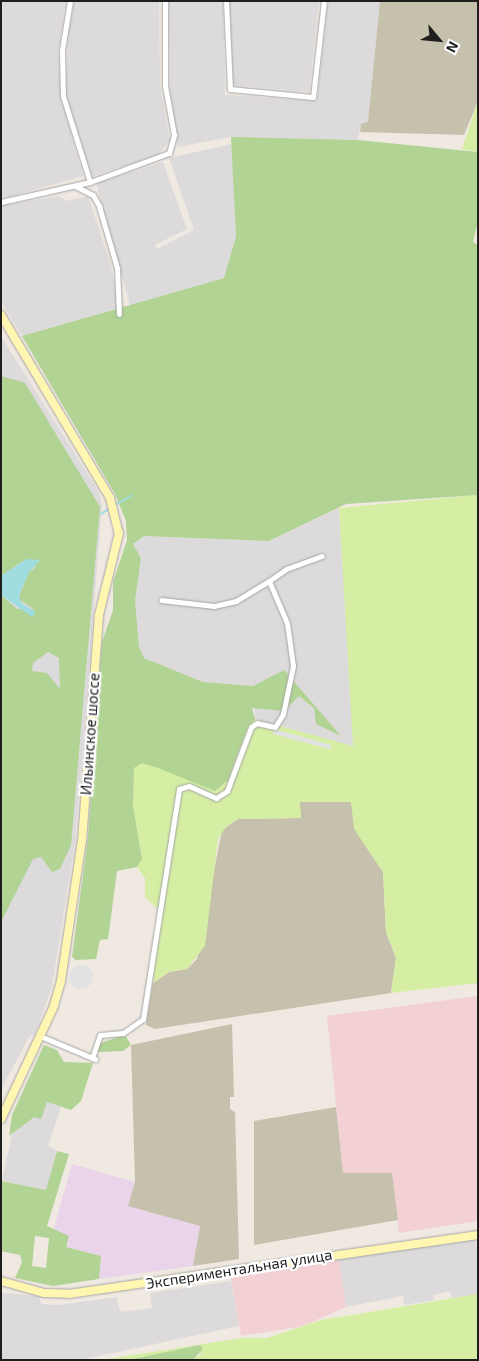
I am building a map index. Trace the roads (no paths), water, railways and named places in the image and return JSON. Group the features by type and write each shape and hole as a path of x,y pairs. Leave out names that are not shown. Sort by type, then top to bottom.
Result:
{"main road":[{"name":"Ильинское шоссе","path":"1,315 110,498 119,533 99,615 82,840 62,972 40,1036 1,1119"},
{"name":"Экспериментальная улица","path":"1,1281 44,1293 69,1294 478,1234"}],"street":[{"path":"70,1 62,50 63,96 90,182"},
{"path":"1,202 90,182 169,153 174,135 164,86 165,1"},
{"path":"226,1 230,89 313,96 324,1"},
{"path":"75,186 93,195 99,206 117,268 118,314"},
{"path":"161,600 214,606 236,600 286,569 322,556"},
{"path":"40,1036 94,1058 100,1035 123,1033 143,1019 179,789 189,786 216,798 227,791 251,727 257,723 275,727 283,714 293,666 287,623 269,581"}],"water":[{"path":"27,559 40,560 29,572 19,595 21,603 36,612 32,617 1,595 1,576"}],"waterway":[{"path":"117,504 132,495"},
{"path":"101,514 110,508"}]}
